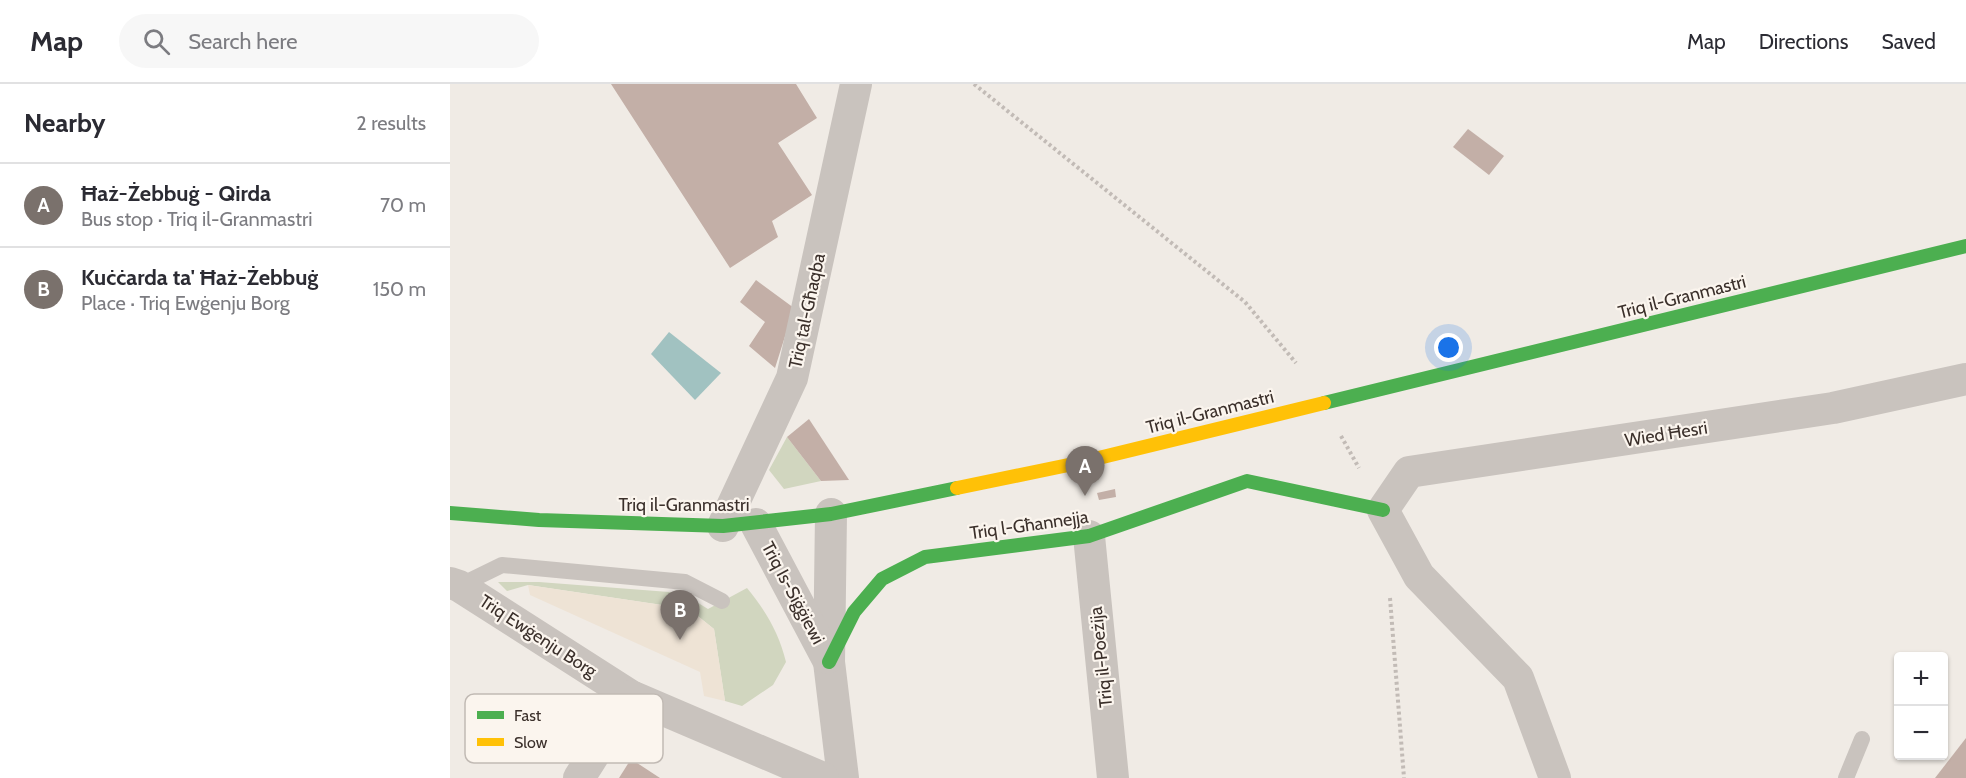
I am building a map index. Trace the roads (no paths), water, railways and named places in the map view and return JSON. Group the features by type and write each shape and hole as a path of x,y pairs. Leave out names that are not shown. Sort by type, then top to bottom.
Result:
{"main road":[{"name":"Triq il-Granmastri","path":"450,513 539,520 723,526 831,514 1078,463 1966,246"},
{"name":"Triq l-Għannejja","path":"829,662 854,612 882,579 926,557 1089,536 1247,482 1383,510"}],"street":[{"name":"Triq tal-Għaqba","path":"723,526 792,378 856,84"},
{"name":"Wied Ħesri","path":"1383,510 1408,472 1833,408 1966,379"},
{"path":"1383,510 1419,576 1518,678 1555,778"},
{"name":"Triq Is-Siġġiewi","path":"831,514 829,662 843,778"},
{"name":"Triq Is-Siġġiewi","path":"756,524 829,662"},
{"name":"Triq il-Poeżija","path":"1089,536 1113,778"},
{"name":"Triq Ewġenju Borg","path":"455,584 628,694"},
{"name":"Triq Ewġenju Borg","path":"663,710 823,778"},
{"path":"579,778 589,763"}],"lane":[{"path":"455,584 502,565 685,582 722,601"},
{"path":"1846,778 1862,739"}],"water":[{"path":"669,332 721,373 695,400 651,354"}],"place":[{"name":"Ħaż-Żebbuġ - Qirda","path":"1085,496"},
{"name":"Kuċċarda ta' Ħaż-Żebbuġ","path":"680,640"}]}
